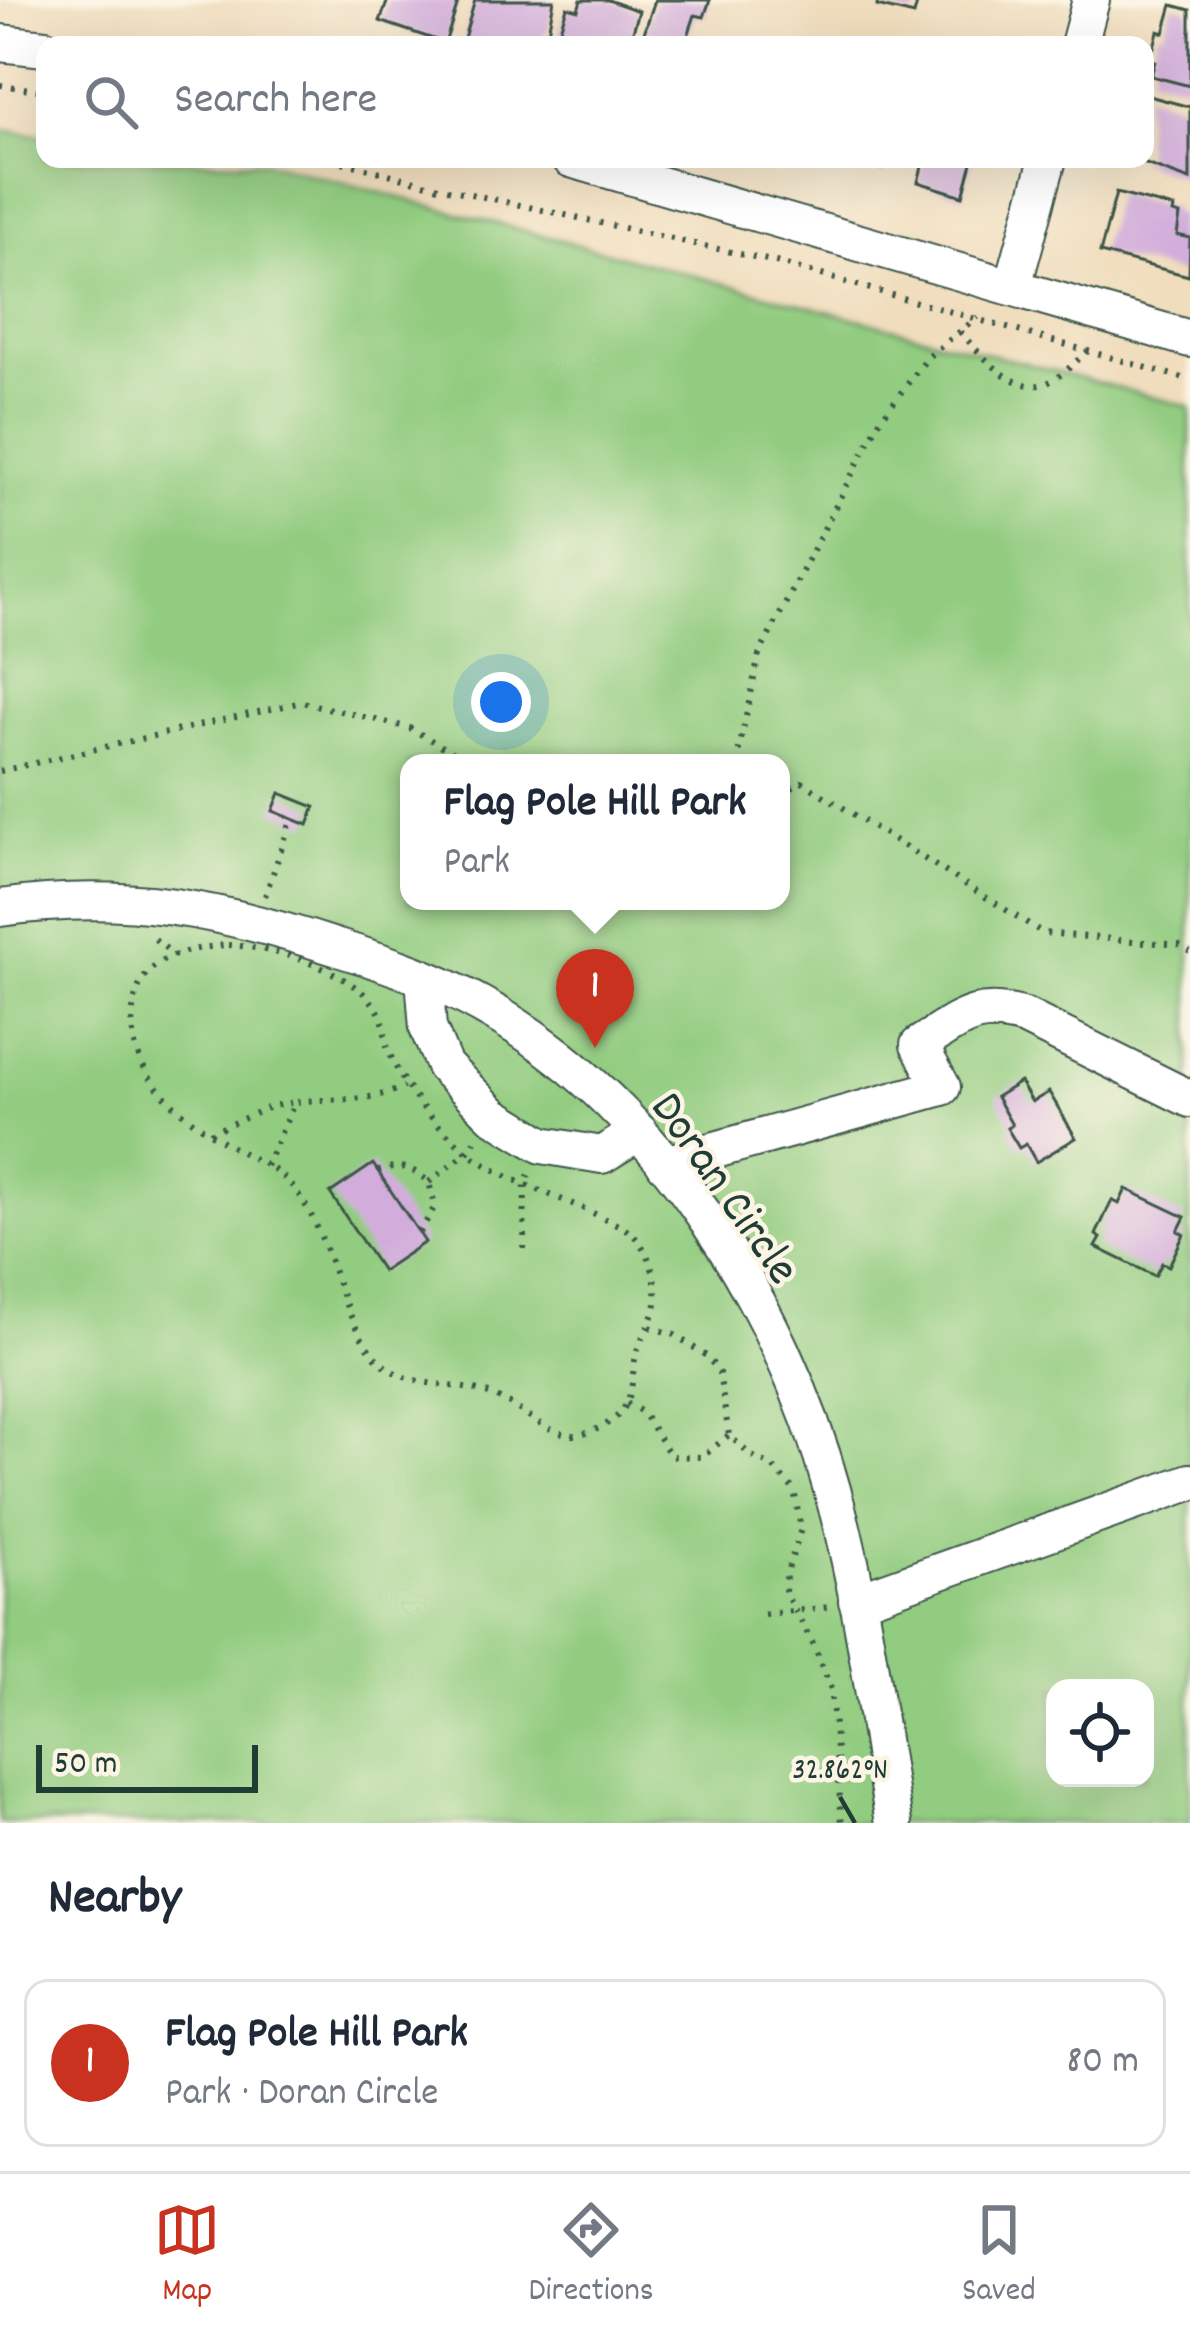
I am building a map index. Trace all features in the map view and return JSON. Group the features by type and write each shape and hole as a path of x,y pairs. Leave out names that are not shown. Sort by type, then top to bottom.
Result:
{"street":[{"path":"1081,36 1091,0"},
{"path":"0,43 36,47"},
{"path":"602,168 1190,339"},
{"path":"1013,286 1046,168"},
{"name":"Doran Circle","path":"0,908 138,901 208,910 257,934 424,978 525,1032 584,1078 639,1132 745,1283 784,1355 834,1495 894,1823"},
{"path":"424,978 428,1028 444,1066 493,1115 542,1145 602,1155 639,1132"},
{"path":"665,1164 943,1087 919,1045 968,1015 996,1009 1025,1017 1190,1099"},
{"path":"856,1600 1190,1482"}],"path":[{"path":"0,85 36,90"},
{"path":"366,168 776,262 1190,380"},
{"path":"738,754 759,655 870,440 928,357 978,318"},
{"path":"960,332 996,369 1025,384 1047,384 1089,350"},
{"path":"0,771 302,703 410,728 455,754"},
{"path":"790,789 802,782 1043,933 1178,945 1190,952"},
{"path":"257,934 271,871 291,820"},
{"path":"257,934 283,954 334,976 369,998 379,1012 386,1044 406,1086 432,1120 467,1153 632,1234 651,1264 656,1301 650,1327 638,1346 633,1390 627,1403 602,1426 567,1434 490,1394 412,1382 371,1353 342,1298 321,1235 291,1184 188,1120 153,1085 135,1048 133,1010 139,983 152,966 257,934"},
{"path":"210,1133 272,1106 324,1099 357,1102 406,1086"},
{"path":"266,1166 295,1102"},
{"path":"429,1182 467,1153"},
{"path":"378,1171 407,1167 429,1182 435,1206 419,1234"},
{"path":"524,1249 525,1184"},
{"path":"650,1327 674,1335 708,1357 719,1372 729,1435 750,1455 772,1466 794,1490 801,1529 784,1593 814,1645 831,1689 842,1823"},
{"path":"627,1403 642,1412 671,1456 702,1457 729,1435"},
{"path":"764,1614 856,1600"}],"green space":[{"path":"0,130 36,135 36,168 288,168 1190,407 1190,1823 0,1823"}],"building":[{"path":"388,0 459,0 447,36 424,36 380,21"},
{"path":"475,0 554,0 544,36 465,36"},
{"path":"581,0 608,0 639,11 632,36 558,36 567,7 578,10"},
{"path":"655,0 710,0 704,17 695,15 688,36 643,36"},
{"path":"878,0 918,0 914,15 877,6"},
{"path":"1172,5 1190,10 1190,86 1154,77 1154,47 1158,31 1164,33"},
{"path":"1154,97 1190,107 1190,180 1154,167"},
{"path":"922,168 971,168 963,196 918,182"},
{"path":"1116,193 1174,208 1173,213 1180,215 1177,235 1190,238 1189,276 1100,253"},
{"path":"280,793 315,807 308,825 273,811"},
{"path":"1020,1082 1032,1102 1049,1092 1076,1138 1036,1162 1026,1144 1019,1148 996,1097"},
{"path":"373,1164 425,1242 382,1271 330,1193"},
{"path":"1126,1189 1185,1217 1178,1231 1184,1234 1169,1266 1162,1263 1155,1276 1096,1247 1101,1238 1096,1235 1112,1200 1119,1204"}],"place":[{"name":"Flag Pole Hill Park","path":"595,1048"}]}
